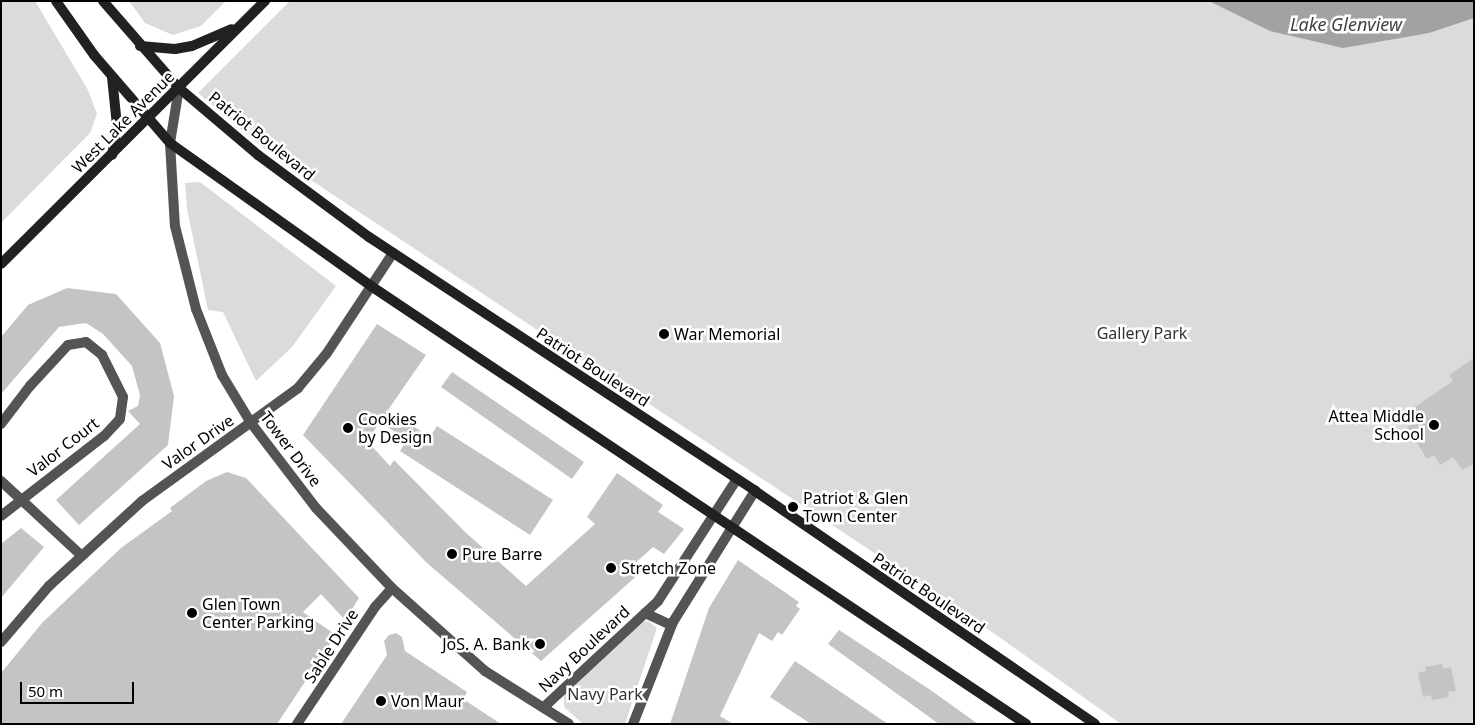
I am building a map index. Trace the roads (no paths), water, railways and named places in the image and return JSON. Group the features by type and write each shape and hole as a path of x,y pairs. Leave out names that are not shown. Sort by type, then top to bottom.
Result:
{"main road":[{"path":"56,1 111,76 147,120 170,143 371,286 1026,724"},
{"name":"Patriot Boulevard","path":"103,1 140,46 179,88 258,155 393,253 755,491 1095,724"},
{"name":"West Lake Avenue","path":"1,264 265,1"},
{"path":"140,46 175,49 192,46 237,27"},
{"path":"111,76 117,125 112,155"}],"street":[{"name":"Tower Drive","path":"179,88 170,143 175,226 196,310 222,375 251,423 316,508 392,588 485,671 569,724"},
{"name":"Valor Drive","path":"1,642 80,555 142,501 298,388 327,353 393,253"},
{"name":"Valor Court","path":"1,424 30,386 68,345 86,342 102,355 123,397 120,419 104,436 21,498 1,516"},
{"name":"Navy Boulevard","path":"544,707 658,602 737,479"},
{"name":"Valor Court","path":"1,481 80,555"},
{"path":"633,724 672,625 755,491"},
{"name":"Sable Drive","path":"297,724 375,607 392,588"},
{"name":"Navy Boulevard","path":"645,613 672,625"}],"water":[{"name":"Lake Glenview","path":"1209,1 1474,1 1474,18 1429,33 1343,48 1270,31"}],"place":[{"name":"War Memorial","path":"664,334"},
{"name":"Attea Middle School","path":"1434,425"},
{"name":"Cookies by Design","path":"348,428"},
{"name":"Patriot & Glen Town Center","path":"793,507"},
{"name":"Pure Barre","path":"452,554"},
{"name":"Stretch Zone","path":"611,568"},
{"name":"Glen Town Center Parking","path":"192,613"},
{"name":"JoS. A. Bank","path":"540,644"},
{"name":"Von Maur","path":"381,701"}],"park label":[{"name":"Gallery Park","path":"1142,333"},
{"name":"Navy Park","path":"605,694"}]}
